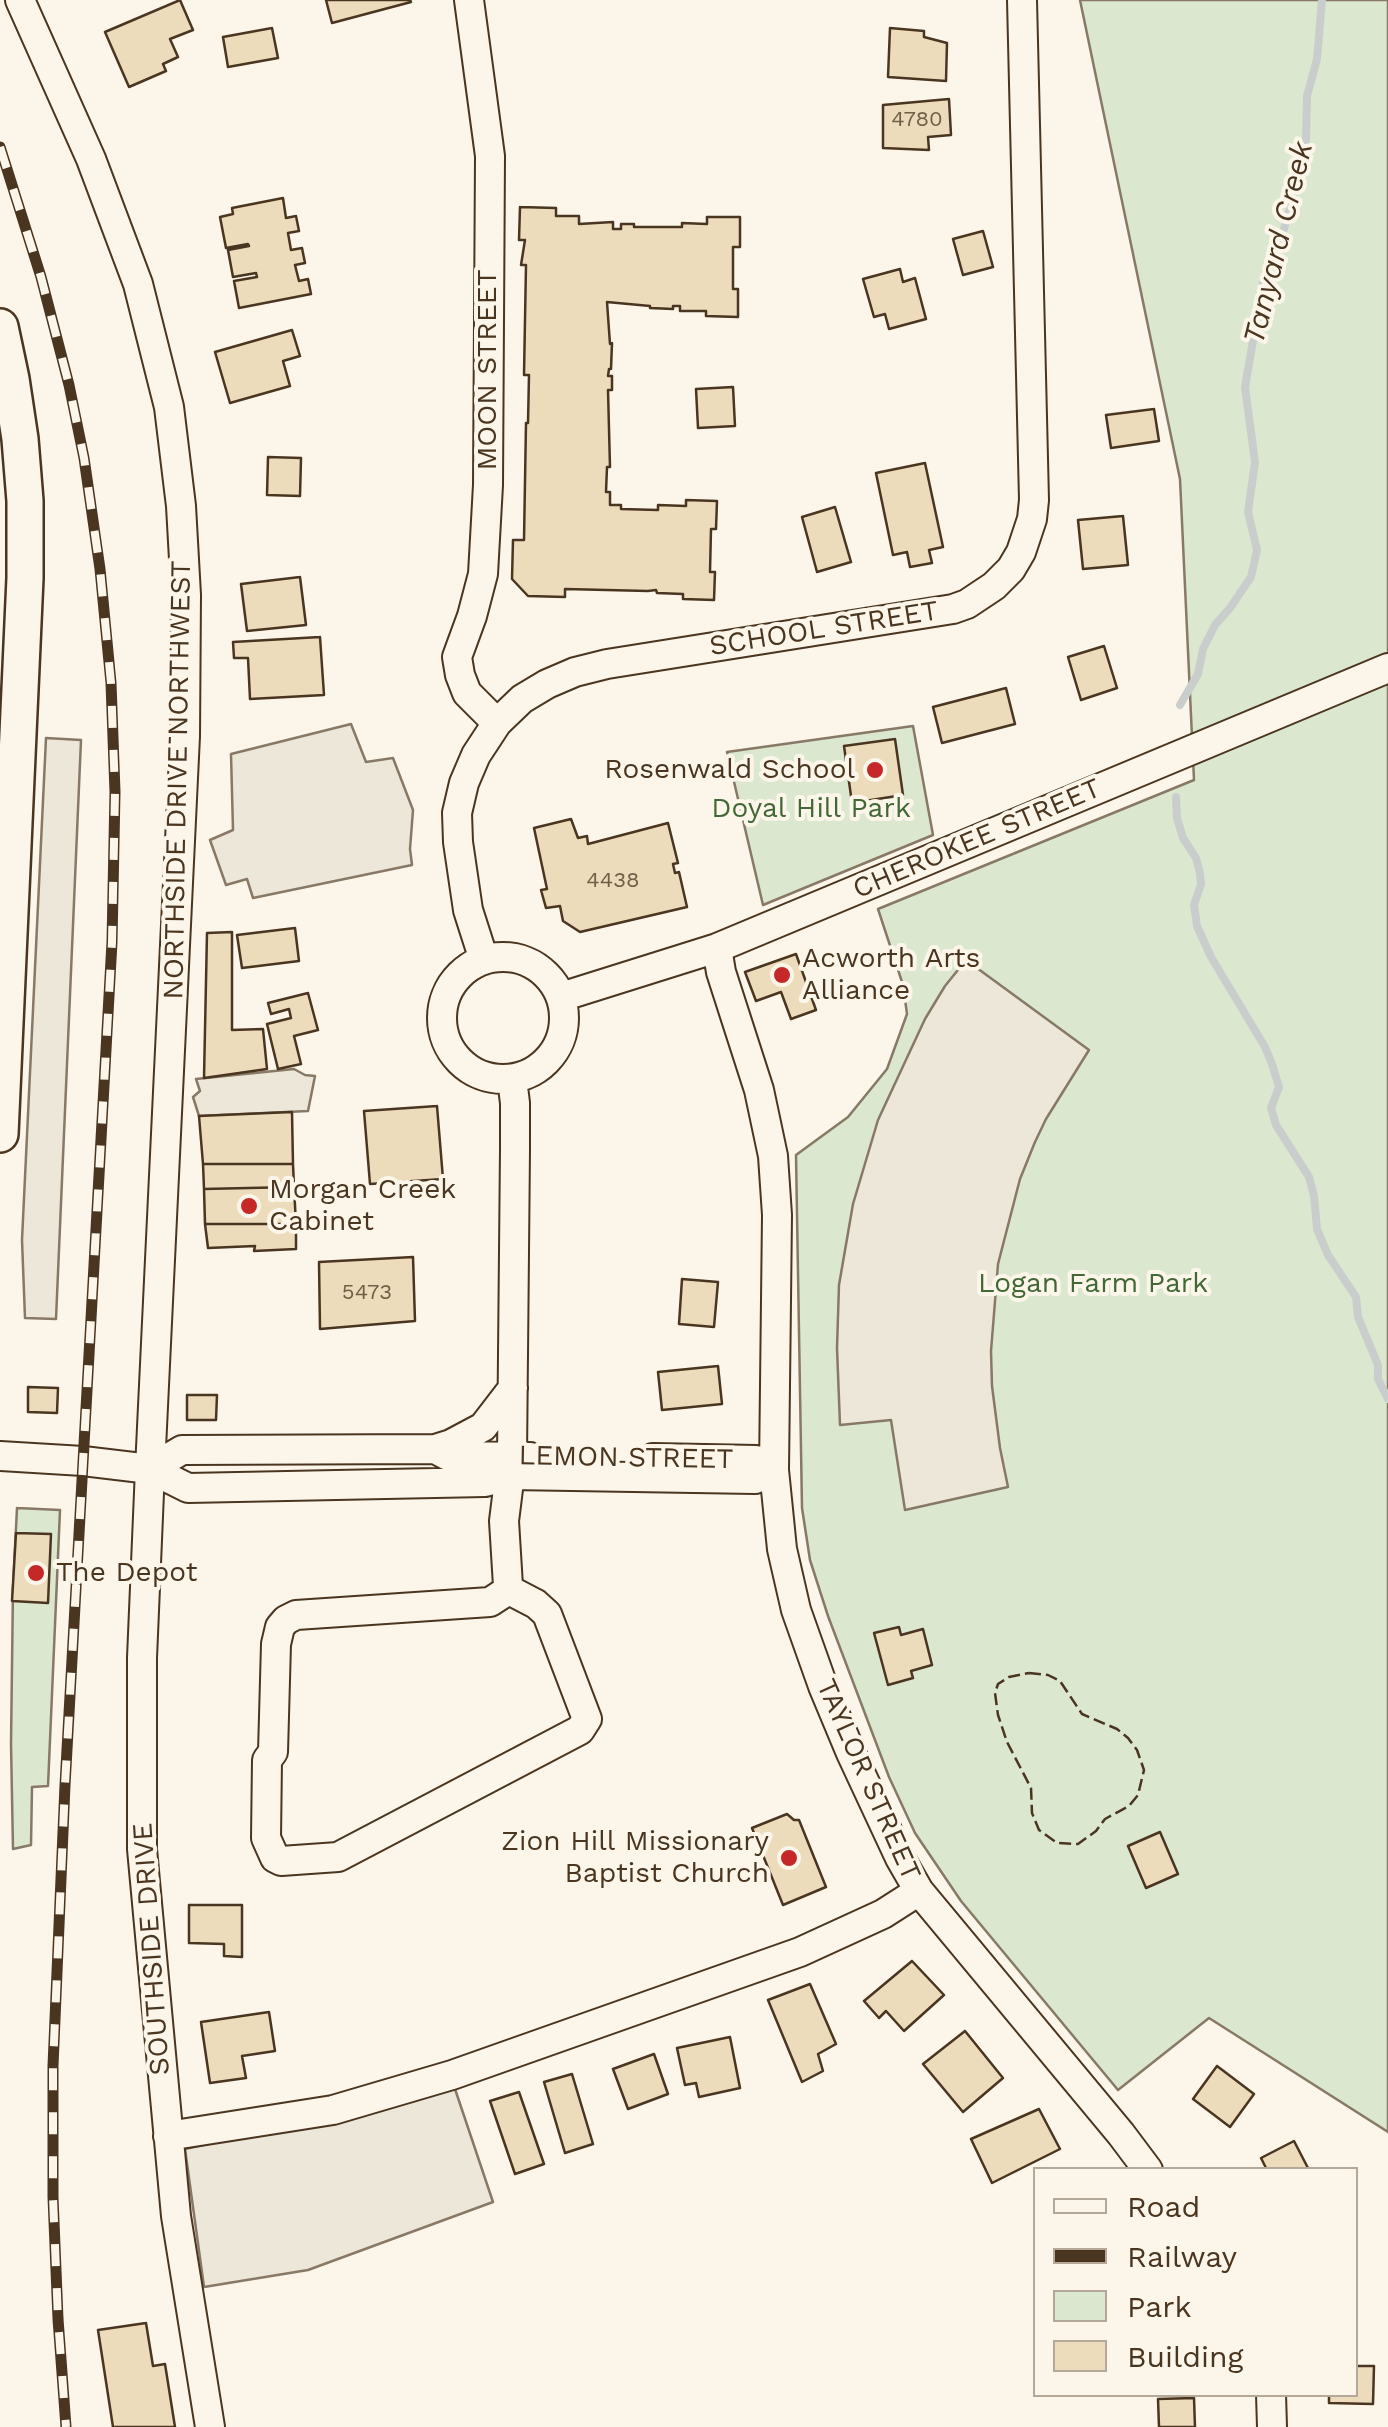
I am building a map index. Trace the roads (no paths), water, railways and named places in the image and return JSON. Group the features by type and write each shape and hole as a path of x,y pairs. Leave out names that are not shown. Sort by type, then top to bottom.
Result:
{"main road":[{"path":"0,327 12,379 25,501 25,578 0,1134"}],"street":[{"name":"NORTHSIDE DRIVE NORTHWEST","path":"20,0 92,159 138,284 168,407 181,506 186,596 184,774 150,1468"},
{"name":"MOON STREET","path":"469,0 490,156 488,485 483,574 458,657 466,692 498,723"},
{"name":"SCHOOL STREET","path":"484,960 468,910 458,814 464,783 476,755 498,723 522,699 575,672 607,664 953,609 984,594 1011,569 1028,536 1034,500 1022,0"},
{"name":"CHEROKEE STREET","path":"561,997 717,948 1388,668"},
{"name":"TAYLOR STREET","path":"168,2136 332,2110 452,2075 800,1952 883,1914 918,1891 823,1686 796,1610 782,1549 774,1470 777,1215 773,1156 759,1090 717,948"},
{"path":"502,957 538,968 552,980 561,997 563,1033 556,1050 529,1074 492,1079 459,1060 448,1045 442,1025 444,1004 452,985 466,969 484,960 502,957"},
{"path":"510,1589 504,1521 512,1466 516,1149 512,1079"},
{"path":"436,1449 483,1427 513,1388"},
{"name":"LEMON STREET","path":"150,1468 182,1450 436,1449 448,1456 512,1466 754,1479 774,1470"},
{"name":"LEMON STREET","path":"0,1456 150,1468 188,1488 485,1482 512,1466"},
{"name":"SOUTHSIDE DRIVE","path":"150,1468 142,1658 142,1849 181,2254 210,2427"},
{"path":"510,1589 547,1614 587,1719 580,1730 338,1857 281,1861 274,1858 266,1838 267,1760 272,1752 276,1644 286,1620 296,1615 490,1602 510,1589"},
{"path":"918,1891 1146,2167"},
{"path":"1272,2397 1272,2427"}],"waterway":[{"name":"Tanyard Creek","path":"1180,705 1198,674 1203,649 1215,625 1251,577 1257,550 1248,512 1255,462 1245,387 1264,277 1284,229 1306,141 1307,96 1317,59 1322,0"},
{"name":"Tanyard Creek","path":"1176,797 1183,838 1200,873 1201,884 1194,905 1197,926 1272,1064 1279,1087 1271,1108 1276,1125 1309,1177 1317,1229 1328,1255 1356,1297 1358,1317 1388,1399"}],"railway":[{"path":"0,147 41,277 84,458 111,683 115,792 112,942 53,2066 53,2197 66,2427"}],"place":[{"name":"Rosenwald School","path":"875,770"},
{"name":"Acworth Arts Alliance","path":"782,975"},
{"name":"Morgan Creek Cabinet","path":"249,1206"},
{"name":"The Depot","path":"36,1573"},
{"name":"Zion Hill Missionary Baptist Church","path":"789,1858"}],"park label":[{"name":"Doyal Hill Park","path":"811,809"},
{"name":"Logan Farm Park","path":"1093,1284"}]}
